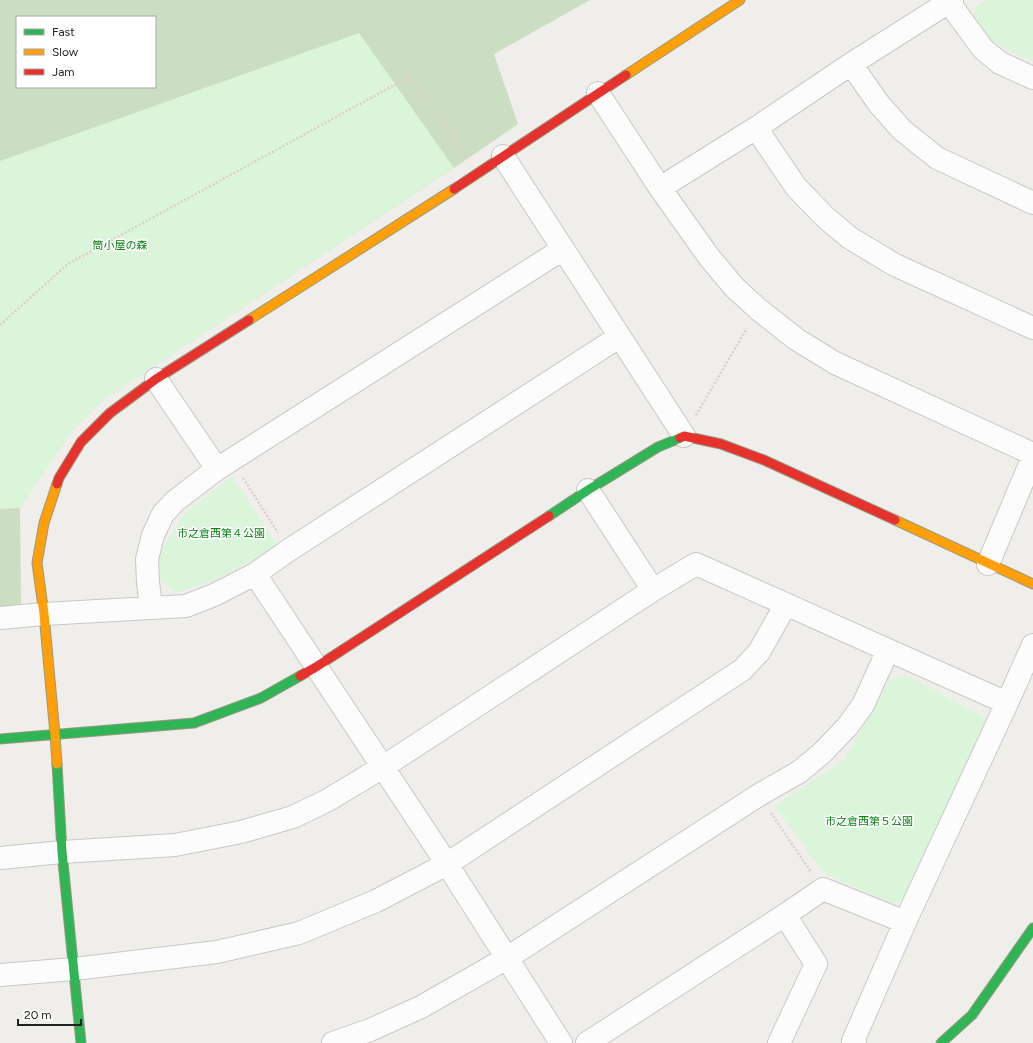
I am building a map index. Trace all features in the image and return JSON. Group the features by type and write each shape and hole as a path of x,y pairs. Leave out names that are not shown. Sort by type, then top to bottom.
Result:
{"street":[{"path":"81,1043 62,852 55,734 44,614 37,564 44,523 59,478 81,442 110,413 156,379 478,173 740,0"},
{"path":"660,188 756,128 851,64 949,1 983,49 1000,63 1033,78"},
{"path":"851,64 878,104 902,130 937,158 1033,203"},
{"path":"598,93 660,188 709,258 735,288 758,309 796,339 835,363 1033,455 988,564"},
{"path":"756,128 796,187 825,217 850,238 896,265 1033,328"},
{"path":"503,156 684,436"},
{"path":"151,607 147,559 156,528 163,514 175,501 224,465 563,249"},
{"path":"0,618 151,607 186,606 214,595 255,574 289,550 619,337"},
{"path":"156,379 224,465"},
{"path":"0,739 194,722 261,698 316,667 588,490 658,447 684,436 721,444 764,460 1033,584"},
{"path":"588,490 653,590"},
{"path":"0,858 62,852 175,845 241,832 293,817 328,800 383,767 653,590 696,564 1007,703"},
{"path":"255,574 447,864 561,1043"},
{"path":"0,975 74,969 216,952 299,933 376,901 447,864 742,670 759,652 786,604"},
{"path":"855,1043 853,1041 905,922 1033,645"},
{"path":"333,1043 370,1030 421,1007 507,958 759,794 799,772 822,753 847,727 863,705 888,650"},
{"path":"587,1043 823,889 905,922"},
{"path":"779,1043 816,964 785,915"},
{"path":"940,1043 972,1015 1033,928"}],"path":[{"path":"0,325 68,264 409,77 478,173"},
{"path":"684,436 758,309"},
{"path":"224,465 289,550"},
{"path":"759,794 823,889"}],"green space":[{"name":"筒小屋の森","path":"0,0 590,0 494,54 518,124 454,168 104,399 73,429 20,507 21,606 0,608"},
{"path":"987,0 1033,0 1033,62 1006,49 971,29 976,6"},
{"name":"筒小屋の森","path":"359,33 454,168 104,399 73,429 20,508 0,509 0,161"},
{"name":"市之倉西第４公園","path":"232,476 278,546 215,580 175,593 160,579 159,553 185,513"},
{"name":"市之倉西第５公園","path":"906,675 989,720 904,902 889,903 824,873 774,806 844,760 889,681"}],"traffic: fast":[{"path":"549,516 658,447 680,438"},
{"path":"0,739 194,723 261,698 300,676"},
{"path":"57,764 62,852 81,1043"},
{"path":"941,1043 972,1015 1033,928"}],"traffic: slow":[{"path":"626,75 740,0"},
{"path":"249,320 454,189"},
{"path":"57,484 44,523 37,563 44,614 57,764"},
{"path":"895,520 1033,584"}],"traffic: jam":[{"path":"454,189 626,75"},
{"path":"57,484 59,478 81,442 110,413 156,379 249,320"},
{"path":"680,438 684,436 721,444 764,460 895,520"},
{"path":"300,676 549,516"}]}
